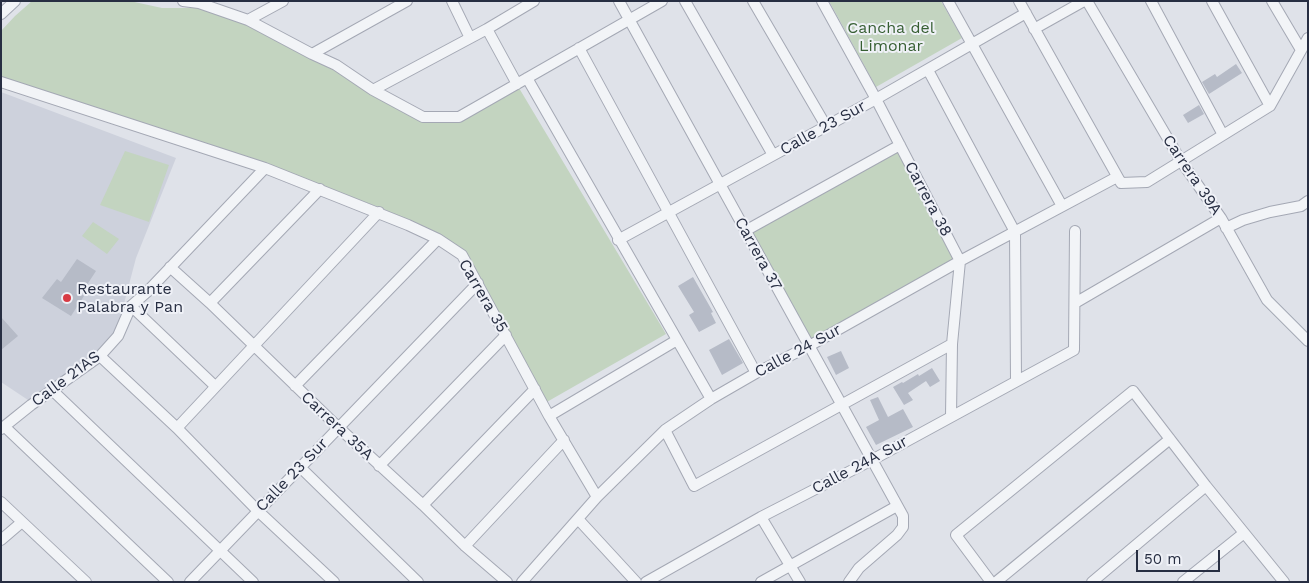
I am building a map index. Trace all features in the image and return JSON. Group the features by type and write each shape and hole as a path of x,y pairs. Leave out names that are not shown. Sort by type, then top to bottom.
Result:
{"street":[{"path":"1,14 15,1"},
{"path":"183,1 199,3 248,20 336,65 373,90 423,117 459,117 662,1"},
{"path":"248,20 283,1"},
{"path":"312,54 407,1"},
{"path":"452,1 470,38"},
{"path":"373,90 487,29 534,1"},
{"name":"Carrera 37","path":"619,1 903,516 903,527 897,535 859,568 849,582"},
{"path":"685,1 772,155"},
{"path":"753,1 826,126"},
{"name":"Carrera 38","path":"822,1 876,99 960,261"},
{"path":"948,1 1062,206"},
{"path":"1019,1 1119,180"},
{"path":"1034,29 1085,1"},
{"name":"Carrera 39A","path":"1085,1 1181,161 1221,218 1267,300 1304,331 1308,341"},
{"path":"1151,1 1224,135"},
{"path":"1212,1 1270,106"},
{"path":"1272,1 1301,50"},
{"name":"Calle 23 Sur","path":"618,240 876,99 1026,13"},
{"path":"487,29 517,84"},
{"name":"Calle 24 Sur","path":"522,582 597,497 665,430 711,399 756,373 809,346 1062,206 1119,180 1147,182 1270,106 1308,38"},
{"path":"579,48 756,373"},
{"path":"928,70 1015,232 1016,380"},
{"path":"527,78 618,240 711,399"},
{"name":"Carrera 35","path":"1,82 264,168 320,189 380,212 438,239 462,255 549,416 597,497"},
{"path":"745,231 900,145"},
{"name":"Calle 21AS","path":"3,428 100,356 118,336 131,306 147,292 264,168"},
{"path":"210,303 320,189"},
{"path":"1226,228 1243,220 1270,212 1301,206 1308,201"},
{"path":"176,428 380,212"},
{"path":"1075,231 1076,303 1221,218"},
{"path":"296,386 438,239"},
{"path":"951,416 952,344 960,261"},
{"name":"Carrera 35A","path":"170,267 465,546 507,582"},
{"name":"Calle 23 Sur","path":"190,582 478,283"},
{"name":"Calle 24A Sur","path":"646,582 761,517 872,460 1074,350 1076,303"},
{"path":"131,306 215,386"},
{"path":"380,466 506,335"},
{"path":"549,416 677,340"},
{"path":"665,430 694,486 952,344"},
{"path":"100,356 176,428 258,511 334,582"},
{"path":"423,505 535,389"},
{"path":"52,390 253,582"},
{"path":"991,582 956,535 1133,392 1282,581"},
{"path":"3,428 168,582"},
{"path":"996,582 1170,439"},
{"path":"465,546 564,440"},
{"path":"300,467 418,582"},
{"path":"1092,582 1206,486"},
{"path":"1,502 86,582"},
{"path":"761,582 897,506"},
{"path":"761,517 800,582"},
{"path":"578,519 636,582"},
{"path":"1,540 22,522"},
{"path":"1183,582 1244,532"}],"shaded area":[{"path":"1,92 176,158 136,258 116,334 99,354 31,402 1,382"}],"green space":[{"path":"32,1 130,1 162,8 204,8 251,24 420,118 461,121 519,88 666,334 545,403 464,253 382,208 1,80 1,31"},
{"name":"Cancha del Limonar","path":"829,1 941,1 962,38 876,87"},
{"path":"898,150 955,260 811,341 751,231"},
{"path":"125,151 169,165 149,222 100,205"},
{"path":"93,222 119,239 107,254 82,236"}],"building":[{"path":"1236,64 1242,73 1209,94 1202,82 1215,74 1217,77"},
{"path":"1199,105 1204,114 1188,123 1183,115"},
{"path":"77,259 96,271 81,294 84,296 71,316 42,298 57,279 61,282"},
{"path":"693,277 713,312 711,313 716,323 699,332 689,315 694,312 678,286"},
{"path":"1,317 18,336 1,350"},
{"path":"729,339 743,363 722,375 709,350"},
{"path":"841,351 849,368 836,375 827,357"},
{"path":"932,368 940,381 930,387 926,381 908,393 913,400 904,405 893,387"},
{"path":"878,397 888,417 903,409 913,427 876,445 866,427 879,420 870,400"}],"place":[{"name":"Restaurante Palabra y Pan","path":"67,298"}]}
